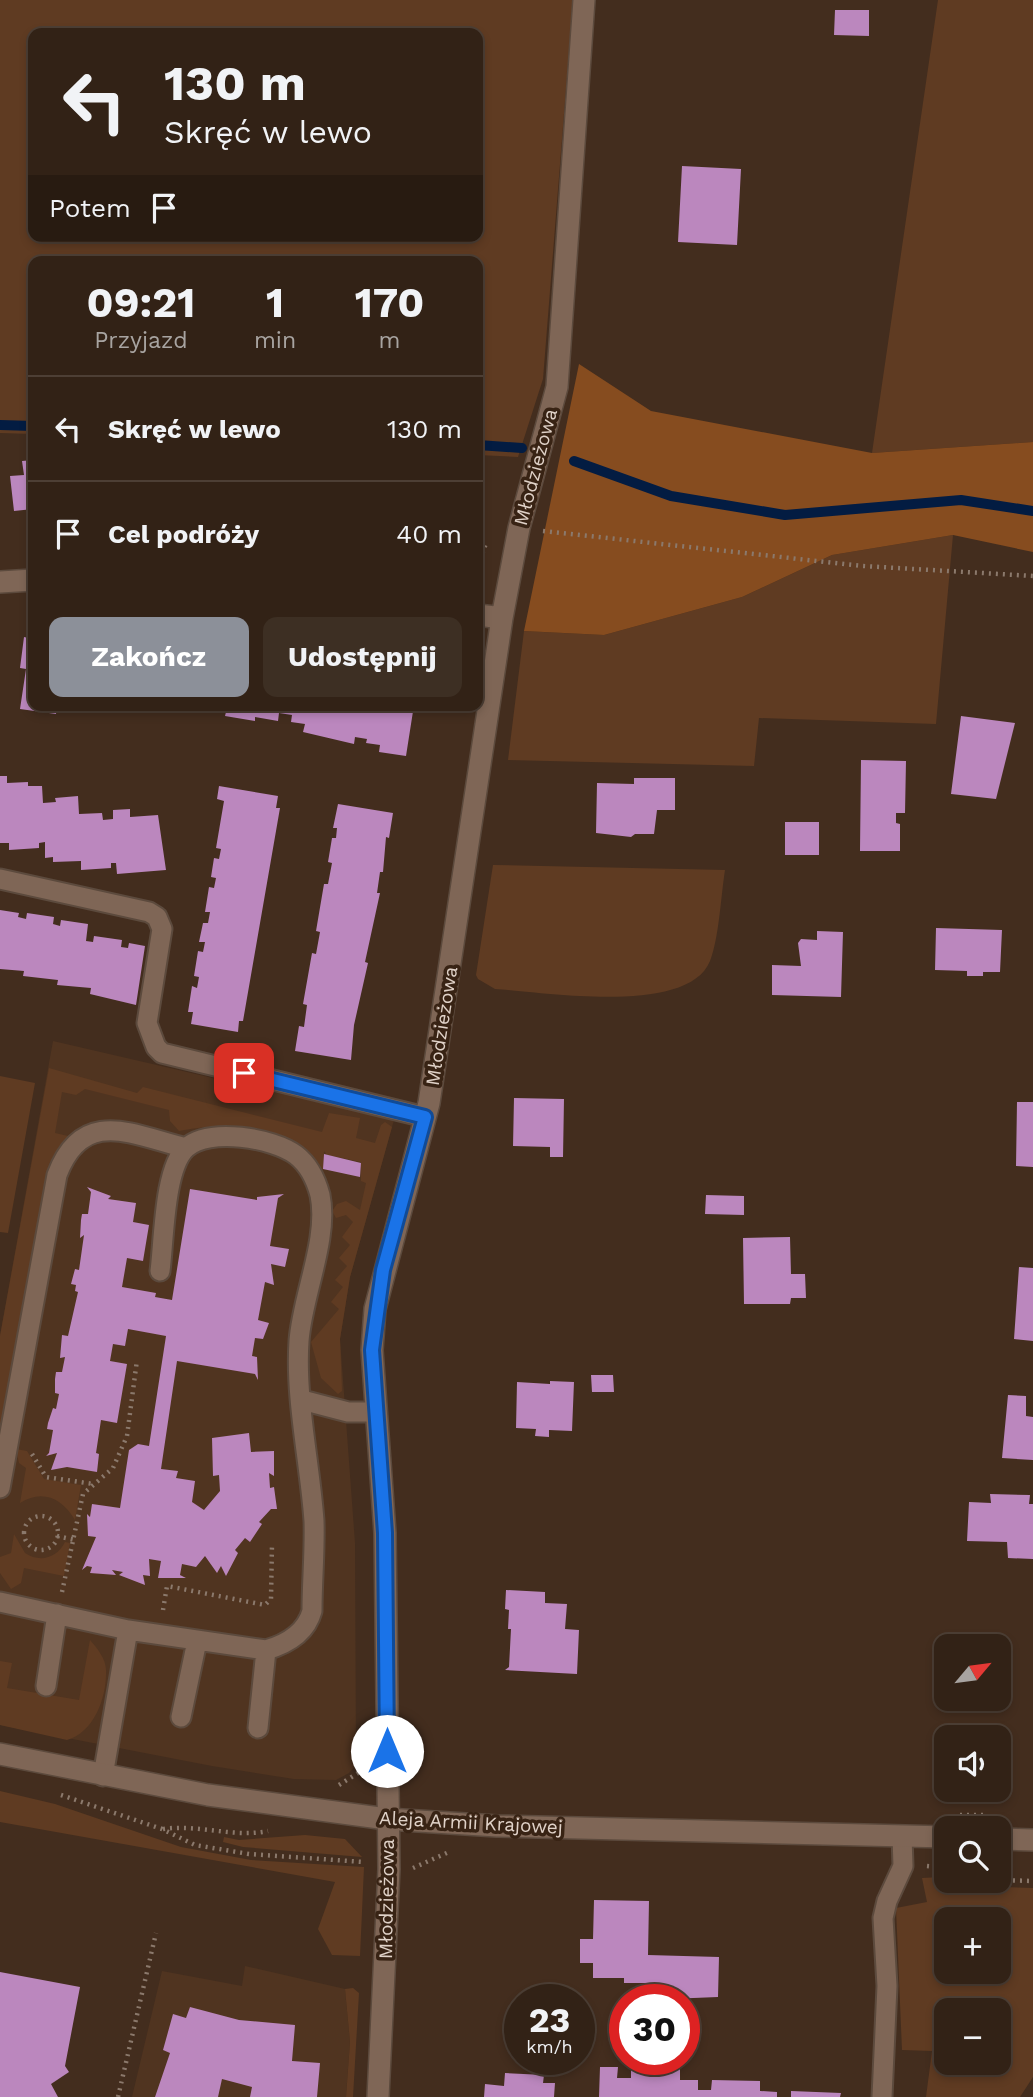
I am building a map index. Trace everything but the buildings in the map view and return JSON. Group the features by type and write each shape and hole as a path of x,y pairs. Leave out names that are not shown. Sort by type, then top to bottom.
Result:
{"street":[{"name":"Młodzieżowa","path":"378,2097 389,1869 385,1533 374,1412 372,1350 375,1309 425,1117 502,618 519,528 557,387 584,0"},
{"path":"0,582 28,580"},
{"path":"483,616 502,618"},
{"name":"Aleja Armii Krajowej","path":"0,1754 208,1795 387,1819 497,1826 934,1837"},
{"path":"1011,1839 1033,1840"}],"lane":[{"path":"0,879 149,912 157,917 162,929 147,1023 156,1047 162,1054 425,1117"},
{"path":"0,1488 55,1188 63,1160 81,1139 107,1128 186,1148"},
{"path":"0,1602 128,1630 266,1650 282,1645 309,1623 312,1611 314,1522 299,1342 320,1227 320,1197 313,1174 297,1156 272,1142 232,1137 205,1138 186,1148 173,1166 160,1271"},
{"path":"302,1399 348,1412 374,1412"},
{"path":"46,1686 57,1614"},
{"path":"103,1776 128,1630"},
{"path":"181,1717 198,1641"},
{"path":"258,1728 266,1650"},
{"path":"882,2097 887,1986 883,1918 887,1901 903,1866 902,1836"}],"path":[{"path":"519,528 863,566 1033,576"},
{"path":"83,1494 113,1468 127,1436 137,1360"},
{"path":"29,1448 46,1477 94,1484"},
{"path":"57,1614 75,1540 85,1483"},
{"path":"45,1517 56,1525 57,1536 54,1545 41,1550 28,1545 24,1532 31,1520 45,1517"},
{"path":"57,1536 75,1540"},
{"path":"159,1635 167,1586 265,1605 271,1599 272,1544"},
{"path":"58,1794 162,1829 195,1845 249,1854 364,1862 370,1866 367,1858"},
{"path":"162,1829 185,1826 238,1834 272,1831"},
{"path":"919,1866 934,1867"},
{"path":"1011,1880 1033,1881"},
{"path":"118,2097 156,1933"}],"shaded area":[{"path":"0,0 573,0 543,379 518,457 483,455 483,256 28,256 28,434 0,433"},
{"path":"938,0 1033,0 1033,442 872,453"},
{"path":"579,364 651,411 872,453 1033,442 1033,552 953,535 832,555 742,597 604,635 524,631"},
{"path":"953,535 936,724 759,718 754,766 508,760 524,631 604,635 742,597 832,555"},
{"path":"493,865 725,870 718,929 710,961 696,978 674,989 645,995 578,996 495,989 476,975"},
{"path":"53,1041 394,1120 350,1277 340,1339 355,1543 356,1756 355,1766 336,1780 294,1779 212,1766 0,1725 0,1336"},
{"path":"49,1068 137,1093 143,1087 322,1132 329,1113 360,1118 356,1138 375,1143 381,1125 385,1122 392,1127 350,1277 340,1339 342,1391 338,1394 321,1378 311,1342 339,1309 331,1302 343,1287 335,1280 347,1266 339,1258 350,1245 342,1237 353,1222 346,1215 336,1218 332,1211 337,1204 346,1201 360,1210 366,1183 361,1181 361,1162 327,1155 324,1151 323,1170 309,1154 276,1133 239,1126 179,1131 170,1121 169,1110 85,1089 76,1095 62,1092 55,1133 68,1136 50,1162 0,1431 0,1336"},
{"path":"0,1076 35,1083 8,1233 0,1232"},
{"path":"16,1449 27,1451 44,1479 81,1485 75,1520 64,1506 51,1498 36,1497 20,1503 26,1468 19,1463"},
{"path":"14,1534 25,1553 36,1558 53,1555 65,1542 70,1543 64,1576 24,1568 21,1583 11,1589 0,1573 0,1557 11,1553"},
{"path":"90,1640 104,1662 106,1680 97,1712 85,1729 67,1740 0,1725 0,1661 12,1663 7,1688 79,1700"},
{"path":"0,1791 55,1804 181,1847 251,1860 364,1867 360,1956 332,1955 318,1929 335,1882 0,1822"},
{"path":"305,1835 345,1839 362,1857 243,1847 223,1842 224,1837 239,1840"},
{"path":"934,1877 934,1893 1011,1893 1011,1887 1033,1888 1033,2077 1020,2097 926,2097 932,2051 902,2050 896,1908 927,1902 922,1878"},
{"path":"245,1966 345,1989 350,2042 346,2097 132,2097 162,1971 242,1986"},
{"path":"353,1988 359,1993 353,2097 346,2097 350,2042 345,1989"}],"waterway":[{"path":"0,425 28,426"},
{"path":"483,445 522,448"},
{"path":"574,461 671,496 785,515 961,500 1033,511"}],"route":[{"path":"244,1073 425,1117 383,1270 375,1309 372,1350 374,1412 385,1533 387,1751"}]}
